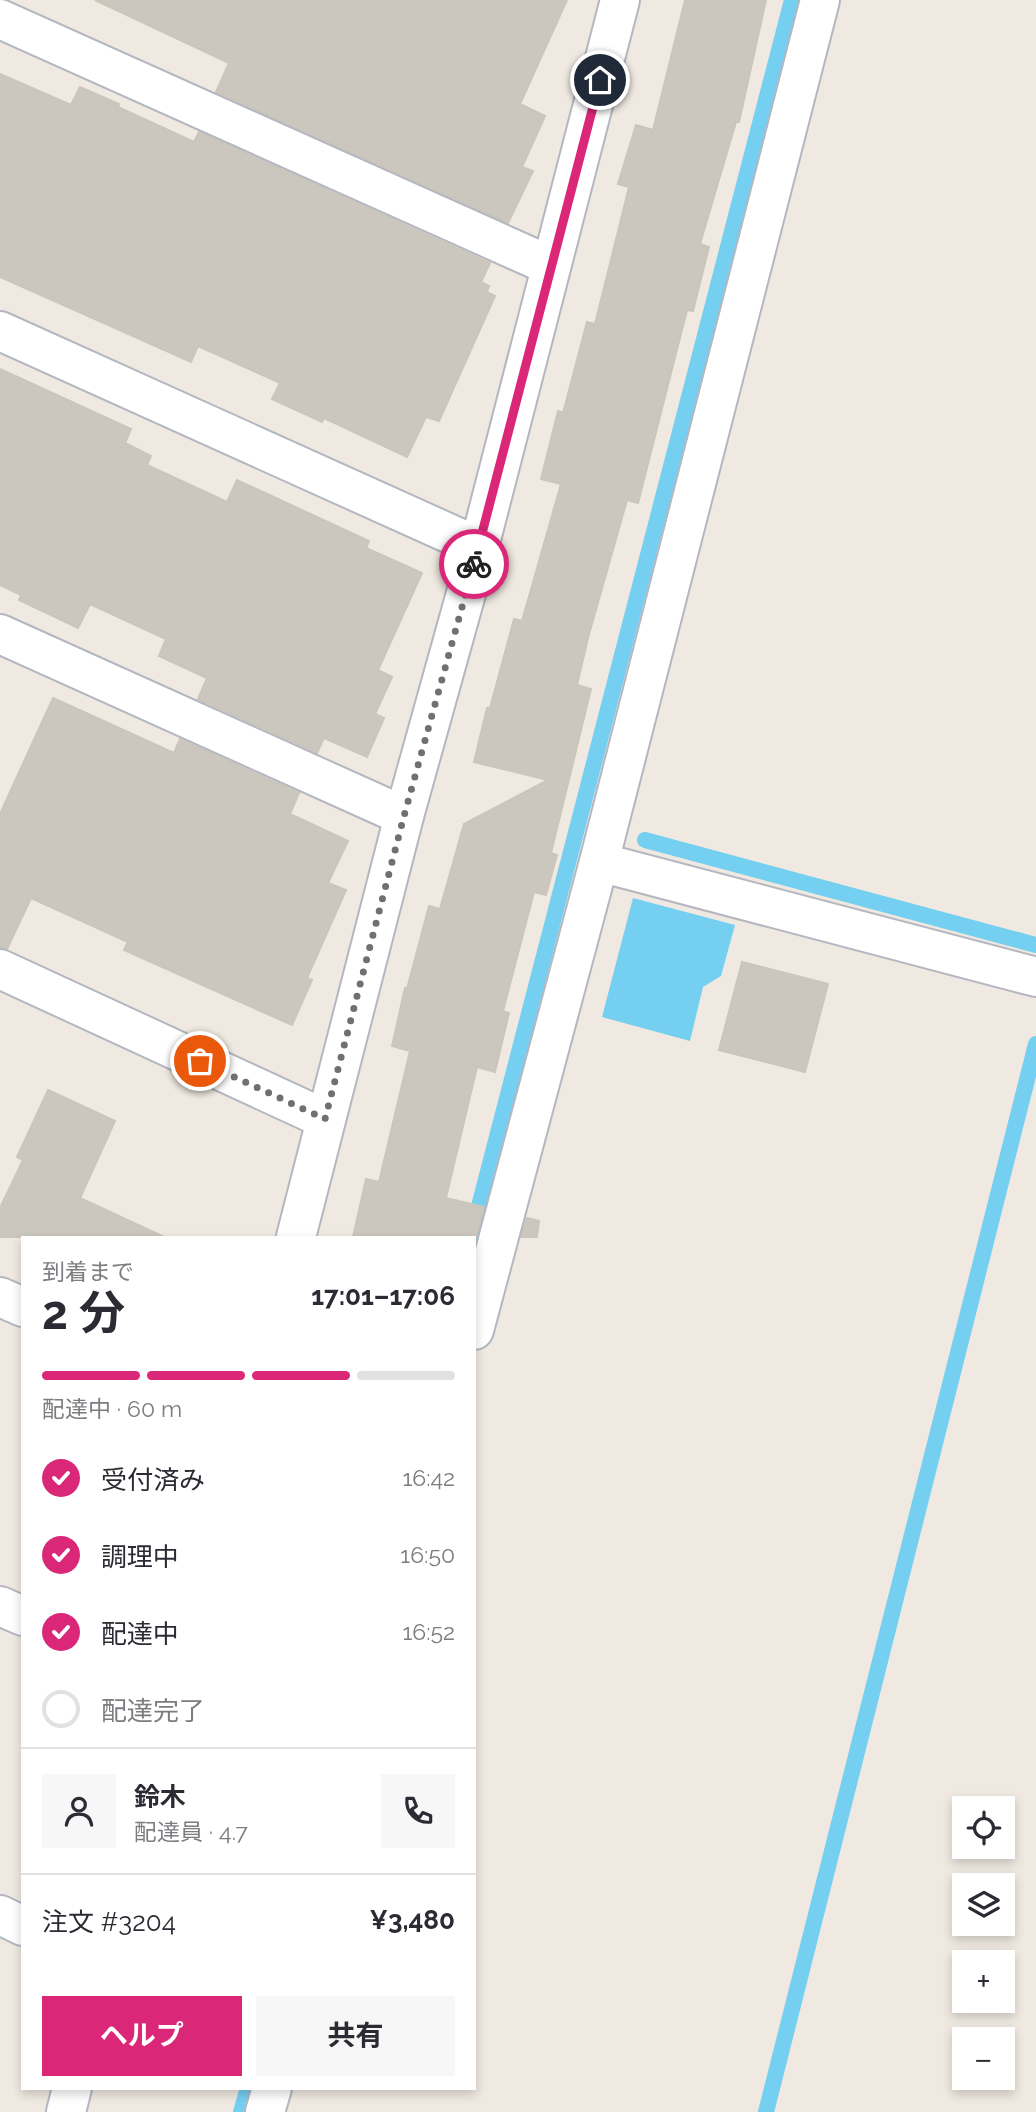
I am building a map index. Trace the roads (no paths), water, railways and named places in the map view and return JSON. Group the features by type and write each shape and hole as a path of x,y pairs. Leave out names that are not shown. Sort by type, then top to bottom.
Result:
{"street":[{"path":"296,1236 404,816 479,547 620,0"},
{"path":"476,1323 599,862 820,0"},
{"path":"0,19 551,266"},
{"path":"0,331 479,547"},
{"path":"0,634 404,816"},
{"path":"599,862 1036,976"},
{"path":"0,969 325,1119"},
{"path":"0,1297 21,1306"},
{"path":"0,1606 21,1615"},
{"path":"0,1916 21,1925"},
{"path":"66,2112 72,2090"},
{"path":"265,2112 271,2090"}],"water":[{"path":"633,898 735,925 721,976 703,987 690,1041 602,1017"}],"waterway":[{"path":"471,1236 792,0"},
{"path":"645,840 1036,945"},
{"path":"766,2112 1036,1044"},
{"path":"241,2112 247,2090"}]}
